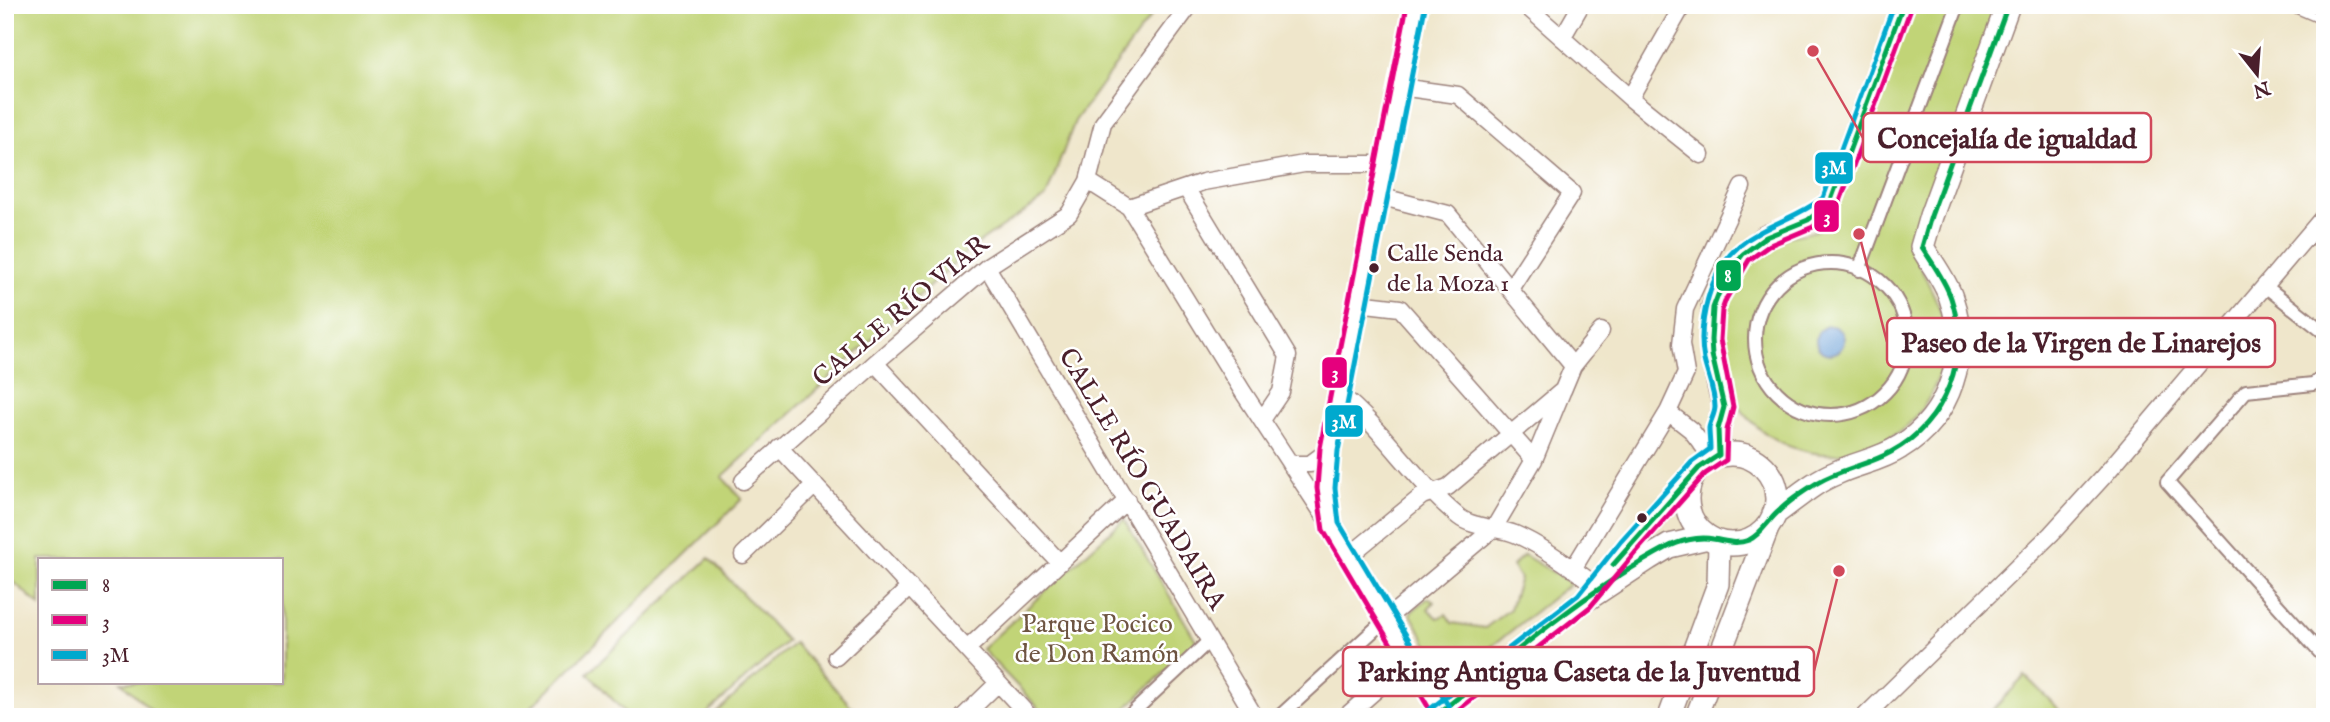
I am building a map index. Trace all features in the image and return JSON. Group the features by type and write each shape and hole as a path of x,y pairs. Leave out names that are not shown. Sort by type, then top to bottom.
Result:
{"main road":[{"path":"1715,456 1724,407 1710,340 1713,308 1718,295 1743,254 1766,237 1808,220 1830,203 1903,5"},
{"path":"1437,714 1590,594 1648,558 1669,547 1713,540 1728,544 1756,537 1772,519 1814,485 1836,473 1872,461 1903,446 1930,424 1948,393 1957,357 1956,318 1947,288 1923,247 1931,216 2008,5"},
{"path":"1590,594 1696,471 1715,456 1737,454 1762,464 1776,487 1777,505 1772,519"},
{"path":"1690,480 1687,491 1688,512 1693,522 1713,540"}],"street":[{"name":"CALLE RÍO VIAR","path":"743,481 987,267 1069,214 1088,181 1103,123 1189,5"},
{"path":"1331,526 1326,488 1329,450 1416,5"},
{"path":"1525,5 1630,98 1701,155"},
{"path":"1562,38 1581,5"},
{"path":"1630,98 1683,5"},
{"path":"1859,270 1958,5"},
{"path":"1400,87 1458,95 1572,193 1510,289"},
{"path":"1129,207 1203,182 1304,164 1385,164"},
{"path":"1088,181 1129,207 1331,526 1387,619 1437,714"},
{"path":"1573,569 1668,412 1686,373 1681,344 1685,309 1742,187"},
{"path":"1186,188 1288,356 1281,392 1262,420"},
{"path":"1379,196 1448,214 1573,366"},
{"path":"1864,717 2051,534 2103,477 2325,215"},
{"path":"1830,262 1859,270 1883,284 1902,312 1907,335 1904,359 1894,382 1878,399 1856,411 1832,415 1801,410 1785,401 1767,382 1757,359 1755,333 1761,308 1776,286 1797,271 1830,262"},
{"name":"CALLE RÍO GUADAIRA","path":"987,267 1255,717"},
{"path":"2265,285 2325,333"},
{"path":"1358,303 1401,308 1534,460"},
{"path":"1279,717 1387,619 1494,528 1534,460 1573,366 1601,331"},
{"path":"875,363 1060,563"},
{"path":"2325,376 2313,384 2246,391 2167,482 2325,658"},
{"path":"1349,556 1422,496 1448,486 1563,390"},
{"path":"1340,394 1364,414 1433,492 1462,519 1516,534 1573,569 1590,594"},
{"path":"1668,412 1691,430 1715,456"},
{"path":"779,447 1030,717"},
{"path":"1290,464 1310,464 1329,450"},
{"path":"743,555 815,485"},
{"path":"967,649 1127,500"},
{"path":"1696,717 1772,519"},
{"path":"1670,717 1718,584 1713,540"},
{"path":"836,657 910,587"},
{"path":"1128,717 1210,640"},
{"path":"1345,717 1410,660"},
{"path":"962,717 998,682"}],"lane":[{"path":"2288,5 2325,21"}],"green space":[{"path":"5,5 1159,5 1075,121 1046,197 970,249 722,477 742,499 521,717 158,717 123,684 284,684 284,558 38,558 38,604 5,574"},
{"path":"1911,5 2003,5 1912,250 1942,314 1946,338 1943,360 1937,381 1926,403 1915,418 1895,435 1855,452 1810,452 1788,446 1768,435 1751,421 1737,403 1719,364 1718,335 1721,318 1732,285 1751,261 1784,238 1816,230 1823,225 1838,201"},
{"name":"Parque Pocico de Don Ramón","path":"1124,519 1197,642 1116,717 1047,717 982,649"},
{"path":"1524,555 1571,583 1466,667 1453,667 1437,661 1410,613 1428,598 1434,602 1428,609 1438,618 1446,614 1452,623 1485,628 1510,609 1520,578 1512,566"},
{"path":"709,558 787,641 703,717 629,717 588,673"},
{"path":"794,643 861,717 711,717"},
{"path":"2025,676 2067,717 1986,717"}],"water":[{"path":"1830,326 1840,330 1844,340 1840,350 1830,354 1820,350 1816,340 1820,330"}],"transit line":[{"name":"3","path":"1407,5 1320,448 1317,488 1323,530 1433,715"},
{"name":"3M","path":"1429,710 1578,595 1621,541 1692,462 1710,449 1709,428 1715,401 1704,360 1702,330 1713,283 1729,256 1749,238 1823,198 1894,5"},
{"name":"8","path":"1613,565 1699,468 1719,455 1718,429 1724,407 1711,340 1713,308 1718,295 1743,254 1766,237 1808,220 1830,203 1903,5"},
{"name":"8","path":"1434,717 1547,627 1635,566 1671,545 1689,540 1749,540 1792,499 1807,489 1826,478 1891,452 1926,424 1949,386 1958,343 1951,298 1922,247 2008,5"},
{"name":"3M","path":"1425,7 1338,451 1335,488 1339,523 1449,707"},
{"name":"3","path":"1449,717 1590,607 1705,474 1726,460 1727,430 1733,407 1720,340 1722,310 1726,299 1749,260 1770,245 1813,227 1838,207 1911,8"}],"place":[{"name":"Concejalía de igualdad","path":"1813,51"},
{"name":"Paseo de la Virgen de Linarejos","path":"1859,234"},
{"name":"Calle Senda de la Moza 1","path":"1374,268"},
{"name":"Parking Antigua Caseta de la Juventud","path":"1839,571"}]}
